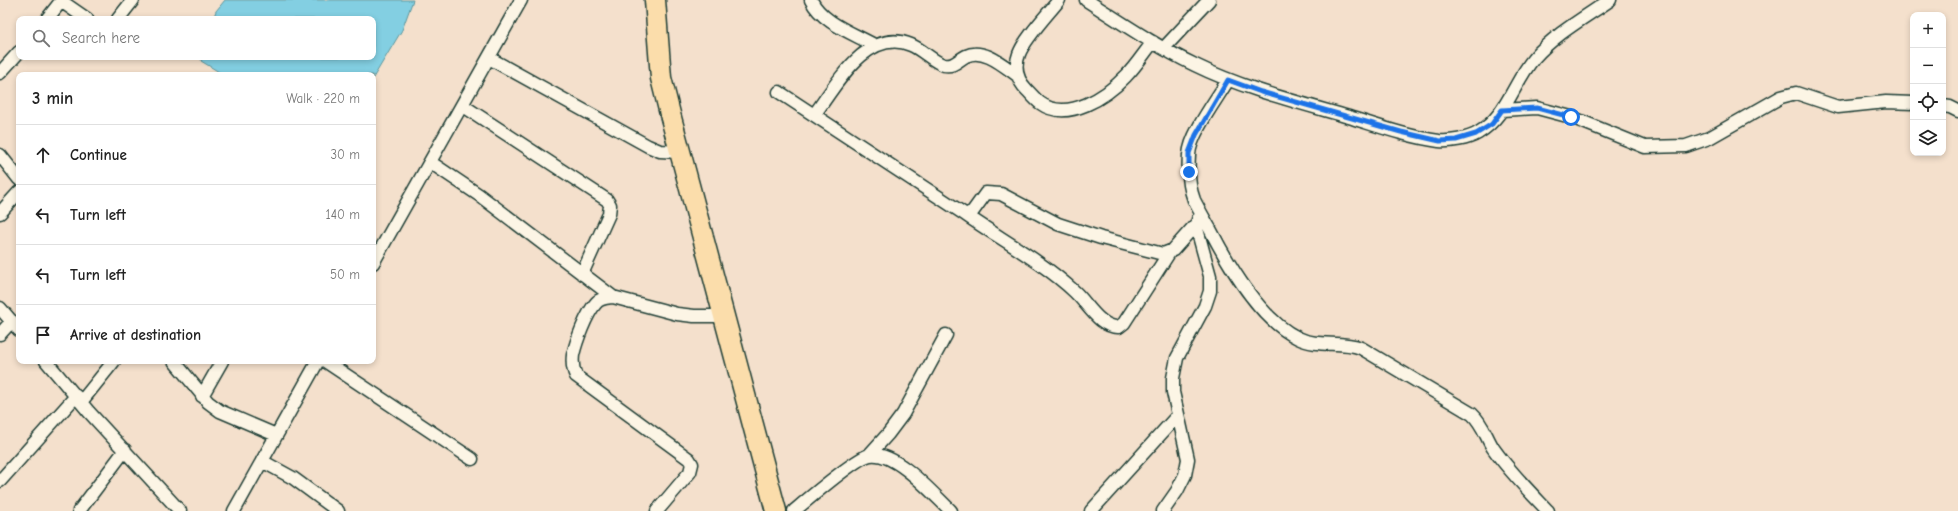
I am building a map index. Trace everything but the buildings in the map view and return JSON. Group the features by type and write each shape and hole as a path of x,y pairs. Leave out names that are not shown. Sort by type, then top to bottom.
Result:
{"main road":[{"path":"654,0 661,78 679,152 776,511"}],"street":[{"path":"49,16 62,0 83,16"},
{"path":"120,16 133,0"},
{"path":"376,259 521,0"},
{"path":"811,0 817,10 824,16 874,45"},
{"path":"1059,0 1019,52 1016,64 1017,75 1023,86 1040,103 1053,109 1067,110 1103,96 1127,76 1153,42"},
{"path":"1086,0 1193,65 1228,80 1261,92 1401,132 1440,141 1456,140 1476,134 1492,124 1534,59 1551,40 1610,0"},
{"path":"1164,48 1210,0"},
{"path":"814,115 859,56 874,45 884,42 902,42 911,45 939,63 946,65 953,65 967,55 987,55 1017,75"},
{"path":"0,73 16,55"},
{"path":"489,58 648,146 660,151 679,152"},
{"path":"1163,511 1185,475 1188,459 1172,392 1177,358 1205,306 1210,291 1210,276 1202,249 1199,217 1192,191 1189,153 1202,122 1228,80"},
{"path":"779,92 1055,275 1076,293 1101,320 1114,327 1119,327 1124,323 1169,253 1199,217"},
{"path":"1502,110 1537,108 1571,117 1645,147 1686,146 1709,138 1781,98 1796,92 1838,107 1886,102 1910,103"},
{"path":"462,105 607,200 610,205 609,214 582,274"},
{"path":"1946,106 1958,111"},
{"path":"0,156 16,175"},
{"path":"430,162 480,195 613,297"},
{"path":"966,215 973,211 982,196 986,193 992,192 1001,194 1058,224 1154,252 1169,253"},
{"path":"0,213 16,195"},
{"path":"1199,217 1228,263 1266,314 1285,330 1300,339 1312,342 1348,344 1361,348 1472,414 1482,425 1492,447 1504,463 1548,511"},
{"path":"657,511 690,472 692,464 682,454 576,376 573,368 573,355 588,315 596,303 602,298 613,297 677,314 694,316 723,316"},
{"path":"0,308 15,326 0,334"},
{"path":"794,511 844,471 869,455 888,434 903,414 946,335"},
{"path":"49,364 78,399 180,511"},
{"path":"0,481 111,364"},
{"path":"176,364 202,396 220,411 276,435"},
{"path":"202,396 220,364"},
{"path":"234,511 316,364"},
{"path":"330,364 472,459"},
{"path":"1092,511 1178,415"},
{"path":"79,511 124,450"},
{"path":"869,455 881,456 910,471 951,511"},
{"path":"262,461 293,478 338,511"}],"water":[{"path":"225,0 413,0 402,30 376,73 219,72 202,60 376,60 376,16 214,16 216,11"}],"route":[{"path":"1189,172 1189,153 1196,135 1202,122 1228,80 1261,92 1401,132 1440,141 1456,140 1476,134 1492,124 1502,110 1537,108 1571,117"}]}
